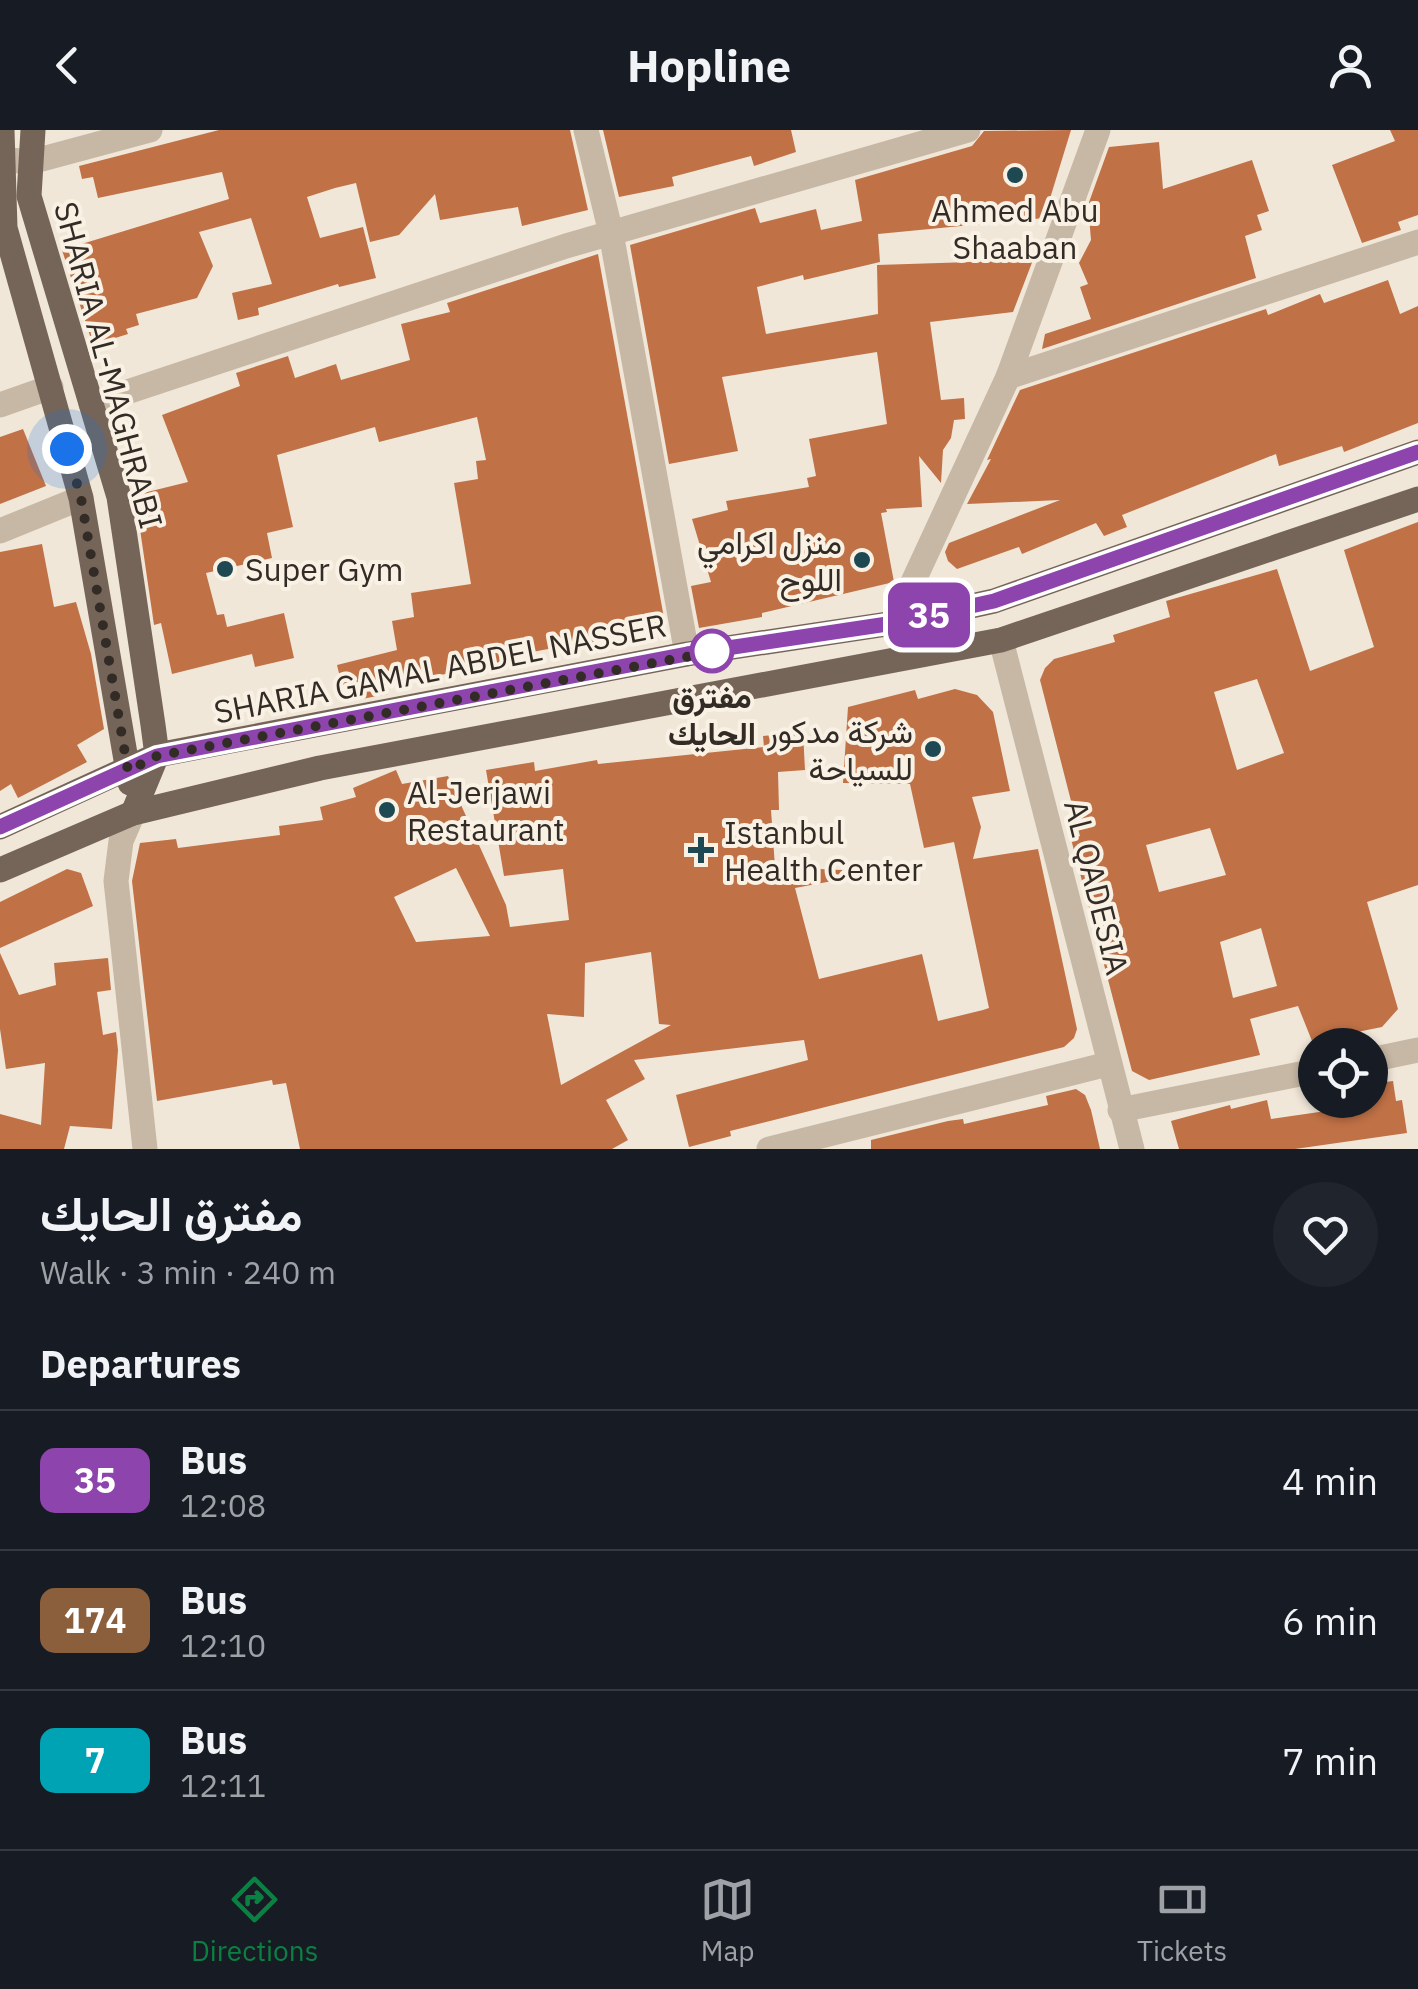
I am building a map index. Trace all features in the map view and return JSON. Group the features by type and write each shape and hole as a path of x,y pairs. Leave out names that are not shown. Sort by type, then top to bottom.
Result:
{"main road":[{"name":"SHARIA AL-MAGHRABI","path":"2,130 5,228 81,498 133,813"},
{"name":"SHARIA AL-MAGHRABI","path":"33,130 29,196 118,498 157,756"},
{"name":"SHARIA GAMAL ABDEL NASSER","path":"0,827 157,756 687,654 894,623 994,601 1418,452"},
{"path":"0,870 133,813 320,768 1001,640 1418,499"},
{"path":"133,813 157,756"}],"street":[{"path":"1,159 31,162 150,130"},
{"path":"586,130 611,233 687,654"},
{"path":"91,404 611,233 968,130"},
{"path":"894,623 1008,377 1098,130"},
{"path":"1008,377 1418,242"},
{"path":"0,405 51,387"},
{"path":"0,531 81,498"},
{"name":"AL QADESIA","path":"1001,640 1132,1149"},
{"path":"133,813 121,841 116,881 146,1149"},
{"path":"1388,1056 1418,1050"},
{"path":"769,1149 799,1145 1108,1064"},
{"path":"1120,1110 1298,1074"}],"building":[{"path":"219,130 570,130 588,210 522,226 518,207 440,220 435,194 399,235 370,242 356,183 335,188 307,197 320,238 363,227 376,278 339,287 338,284 258,308 259,315 238,320 232,293 272,284 251,218 199,232 213,266 197,298 136,314 139,325 126,329 128,334 93,345 62,250 229,199 222,172 98,198 93,177 82,179 79,166"},
{"path":"603,130 791,130 796,152 754,166 751,156 672,177 674,186 619,197"},
{"path":"1071,130 1044,218 878,234 880,262 757,287 766,334 878,314 877,265 1033,260 1013,312 930,322 941,400 964,398 965,419 954,420 951,438 943,450 941,483 919,456 922,507 886,509 881,513 894,582 762,613 762,617 699,628 691,586 711,582 692,519 728,510 726,501 809,487 807,478 816,476 809,439 887,424 877,352 722,377 738,451 669,464 630,245 755,208 760,223 816,209 821,230 862,221 855,180 972,146 984,131"},
{"path":"1390,130 1418,130 1418,215 1398,222 1401,230 1362,243 1332,165 1395,141"},
{"path":"1159,142 1163,189 1252,160 1269,211 1257,215 1262,230 1245,236 1256,278 1042,349 1045,334 1091,319 1080,287 1088,284 1079,263 1091,240 1088,205 1109,147"},
{"path":"598,254 664,618 657,628 565,650 564,646 511,656 513,664 385,683 388,694 346,702 337,665 397,650 392,621 414,617 411,593 471,584 454,483 478,479 476,461 486,460 477,417 379,442 375,427 277,455 293,527 267,533 272,558 206,573 217,615 224,614 227,627 284,613 294,658 255,667 252,654 172,674 161,623 154,625 135,495 188,482 162,415 240,386 236,373 288,356 295,378 336,364 341,380 410,360 401,324 450,312 447,303"},
{"path":"1388,280 1400,314 1418,306 1418,423 1344,452 1342,446 1279,466 1276,454 1122,515 1127,527 1104,536 1096,523 1022,554 1019,547 957,569 948,561 945,552 949,543 1060,500 967,504 1020,390 1266,309 1268,315 1320,294 1324,303"},
{"path":"23,429 46,486 0,504 0,437"},
{"path":"1418,522 1418,885 1367,902 1398,1009 1382,1027 1307,1028 1298,1006 1250,1019 1260,1055 1149,1080 1132,1071 1071,839 1080,836 1040,680 1045,668 1054,659 1115,642 1113,635 1170,617 1166,601 1277,569 1310,671 1374,647 1344,550","holes":["1257,679 1284,753 1237,770 1214,692","1210,828 1226,875 1159,892 1146,845","1261,928 1277,986 1233,998 1220,942"]},
{"path":"42,544 54,607 76,602 91,654 104,729 77,745 87,762 18,798 11,784 0,791 0,552"},
{"path":"955,689 977,695 993,712 1010,791 972,797 981,827 973,859 1038,849 1077,1029 1064,1047 730,1131 731,1136 689,1147 676,1095 808,1060 804,1040 634,1060 645,1079 606,1100 628,1140 612,1149 300,1149 286,1083 273,1085 272,1080 157,1101 132,881 140,843 176,839 178,848 280,835 279,826 323,820 320,807 356,797 353,788 396,770 402,784 448,776 506,905 510,927 569,920 563,869 504,876 486,770 534,762 535,771 597,760 598,764 764,747 763,736 803,732 805,770 778,772 779,810 771,810 775,867 842,870 843,879 795,888 819,979 922,954 938,1021 989,1008 954,842 924,848 910,784 843,783 848,707 915,690 918,699","holes":["456,868 490,936 416,942 394,897","651,952 659,1024 671,1025 561,1085 547,1014 584,1017 585,963"]},
{"path":"67,869 81,873 93,906 0,948 0,902"},
{"path":"0,953 19,995 56,985 54,963 108,958 111,990 97,992 103,1035 116,1032 118,1050 112,1129 70,1126 64,1149 0,1149 0,1114 41,1125 45,1063 6,1069 0,1029"},
{"path":"1393,1081 1396,1101 1402,1100 1407,1133 1295,1149 1179,1149 1171,1121 1230,1105 1231,1109 1267,1100 1271,1119 1298,1115 1388,1118 1388,1082"},
{"path":"1076,1089 1085,1095 1091,1110 1100,1149 871,1149 871,1140 948,1121 963,1119 964,1124 1048,1105 1046,1096"}],"bus line":[{"name":"35","path":"0,827 157,756 687,654 894,623 994,601 1418,452"}],"place":[{"name":"Ahmed Abu Shaaban","path":"1015,175"},
{"name":"منزل اكرامي اللوح","path":"862,560"},
{"name":"Super Gym","path":"225,569"},
{"name":"مفترق الحايك","path":"712,651"},
{"name":"شركة مدكور للسياحة","path":"933,749"},
{"name":"Al-Jerjawi Restaurant","path":"387,810"},
{"name":"Istanbul Health Center","path":"701,850"}],"route":[{"path":"67,449 81,498 128,771 157,756 723,650 712,651"}]}
